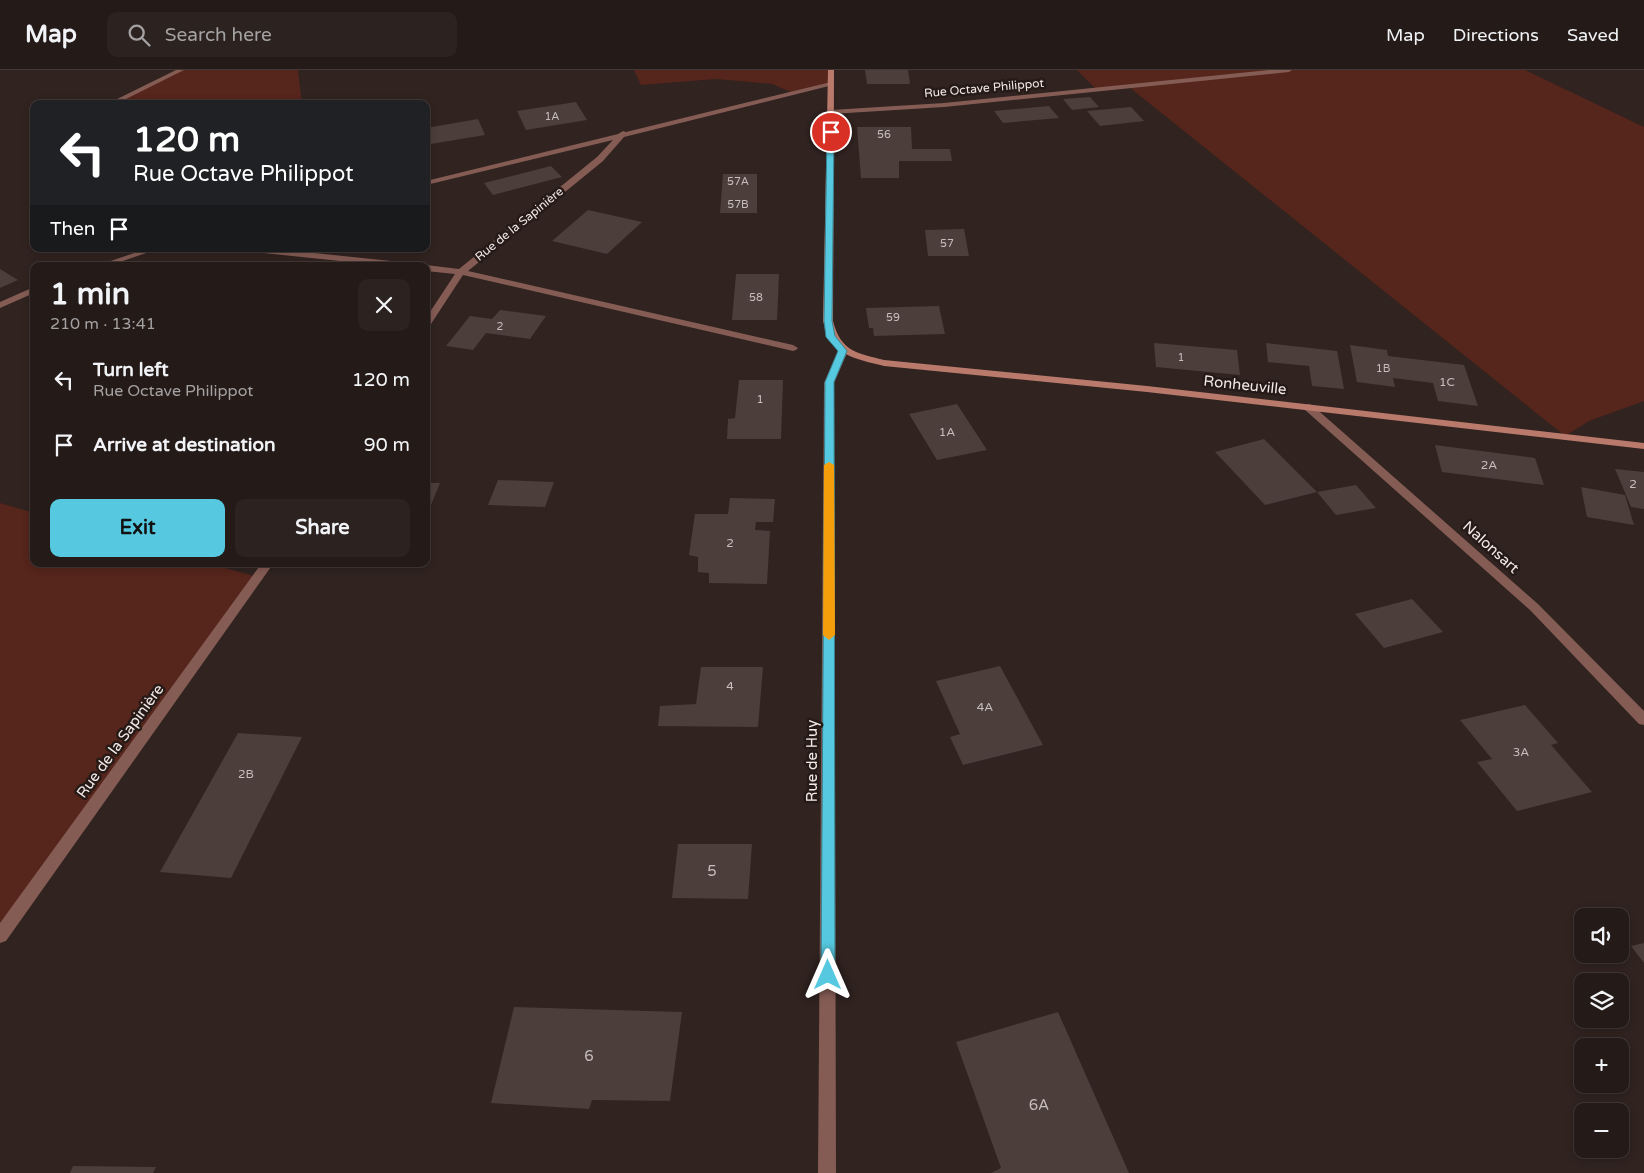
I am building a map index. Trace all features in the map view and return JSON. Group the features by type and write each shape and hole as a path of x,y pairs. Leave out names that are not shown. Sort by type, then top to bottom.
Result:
{"street":[{"path":"118,100 182,70"},
{"path":"831,70 828,321 831,337 843,351"},
{"name":"Rue Octave Philippot","path":"831,112 944,105 1289,70"},
{"path":"430,182 831,84"},
{"name":"Rue de la Sapinière","path":"430,319 461,272 600,159 624,134"},
{"path":"113,262 144,252"},
{"path":"282,252 373,262"},
{"path":"430,268 461,272 793,348"},
{"path":"0,305 30,292"},
{"name":"Ronheuville","path":"843,351 884,363 1308,407 1644,446"},
{"name":"Rue de Huy","path":"827,1173 829,382 843,351"},
{"name":"Nalonsart","path":"1308,407 1534,607 1644,720"},
{"name":"Rue de la Sapinière","path":"0,936 265,567"}],"shaded area":[{"path":"181,70 298,70 302,100 118,100"},
{"path":"634,70 831,70 831,84 793,93 772,84 716,79 641,85"},
{"path":"1077,70 1525,70 1644,127 1644,401 1589,421 1565,436 1129,87 1097,90"},
{"path":"0,503 30,512 30,567 222,567 257,577 0,936"}],"building":[{"path":"865,70 908,70 910,84 867,84"},
{"path":"1090,97 1099,107 1072,110 1063,99"},
{"path":"576,102 587,120 526,130 517,111"},
{"path":"1049,106 1059,118 1003,123 994,111"},
{"path":"1131,107 1144,121 1100,126 1087,111"},
{"path":"478,119 485,135 431,144 430,127"},
{"path":"857,127 911,127 912,149 950,149 952,161 899,161 899,178 861,178"},
{"path":"551,166 562,177 493,195 484,183"},
{"path":"723,174 757,174 757,213 720,213"},
{"path":"588,210 642,222 607,254 552,241"},
{"path":"964,229 969,256 928,256 925,230"},
{"path":"0,269 18,280 0,288"},
{"path":"736,274 779,274 777,320 732,320"},
{"path":"939,306 945,334 874,336 873,328 869,328 866,308"},
{"path":"500,310 546,316 530,339 486,333 473,350 446,346 470,316 492,319"},
{"path":"1154,343 1237,350 1240,375 1156,367"},
{"path":"1266,343 1337,351 1344,389 1312,386 1309,366 1268,362"},
{"path":"1350,345 1387,350 1388,356 1464,365 1478,406 1438,401 1433,383 1393,378 1395,387 1357,382"},
{"path":"739,380 783,380 781,439 727,439 728,419 735,418"},
{"path":"957,404 987,450 937,460 909,414"},
{"path":"1264,439 1317,492 1265,505 1215,452"},
{"path":"1435,445 1535,458 1544,485 1442,472"},
{"path":"1615,469 1644,472 1644,509 1631,507"},
{"path":"498,480 554,482 545,507 488,505"},
{"path":"430,483 440,483 430,508"},
{"path":"1356,485 1376,508 1336,515 1317,492"},
{"path":"1581,487 1625,495 1634,525 1587,517"},
{"path":"730,498 775,499 773,522 756,522 755,530 770,531 767,584 709,583 709,573 698,572 698,557 689,555 695,514 728,514"},
{"path":"1412,599 1443,632 1384,648 1355,614"},
{"path":"1000,666 1043,745 963,765 950,737 960,734 936,681"},
{"path":"701,667 763,667 758,727 658,726 660,706 696,704"},
{"path":"1525,705 1558,743 1551,745 1592,792 1517,811 1477,762 1492,759 1460,720"},
{"path":"238,733 302,737 231,878 160,872"},
{"path":"678,844 752,844 748,899 672,898"},
{"path":"1644,943 1644,963 1631,946"},
{"path":"514,1007 682,1012 670,1101 592,1100 589,1109 491,1103"},
{"path":"1058,1012 1129,1173 991,1173 1001,1168 956,1042"},
{"path":"73,1166 156,1167 153,1173 70,1173"}],"slow traffic":[{"path":"829,465 829,635"}],"route":[{"path":"828,975 829,382 843,351 831,337 828,321 831,132"}]}
